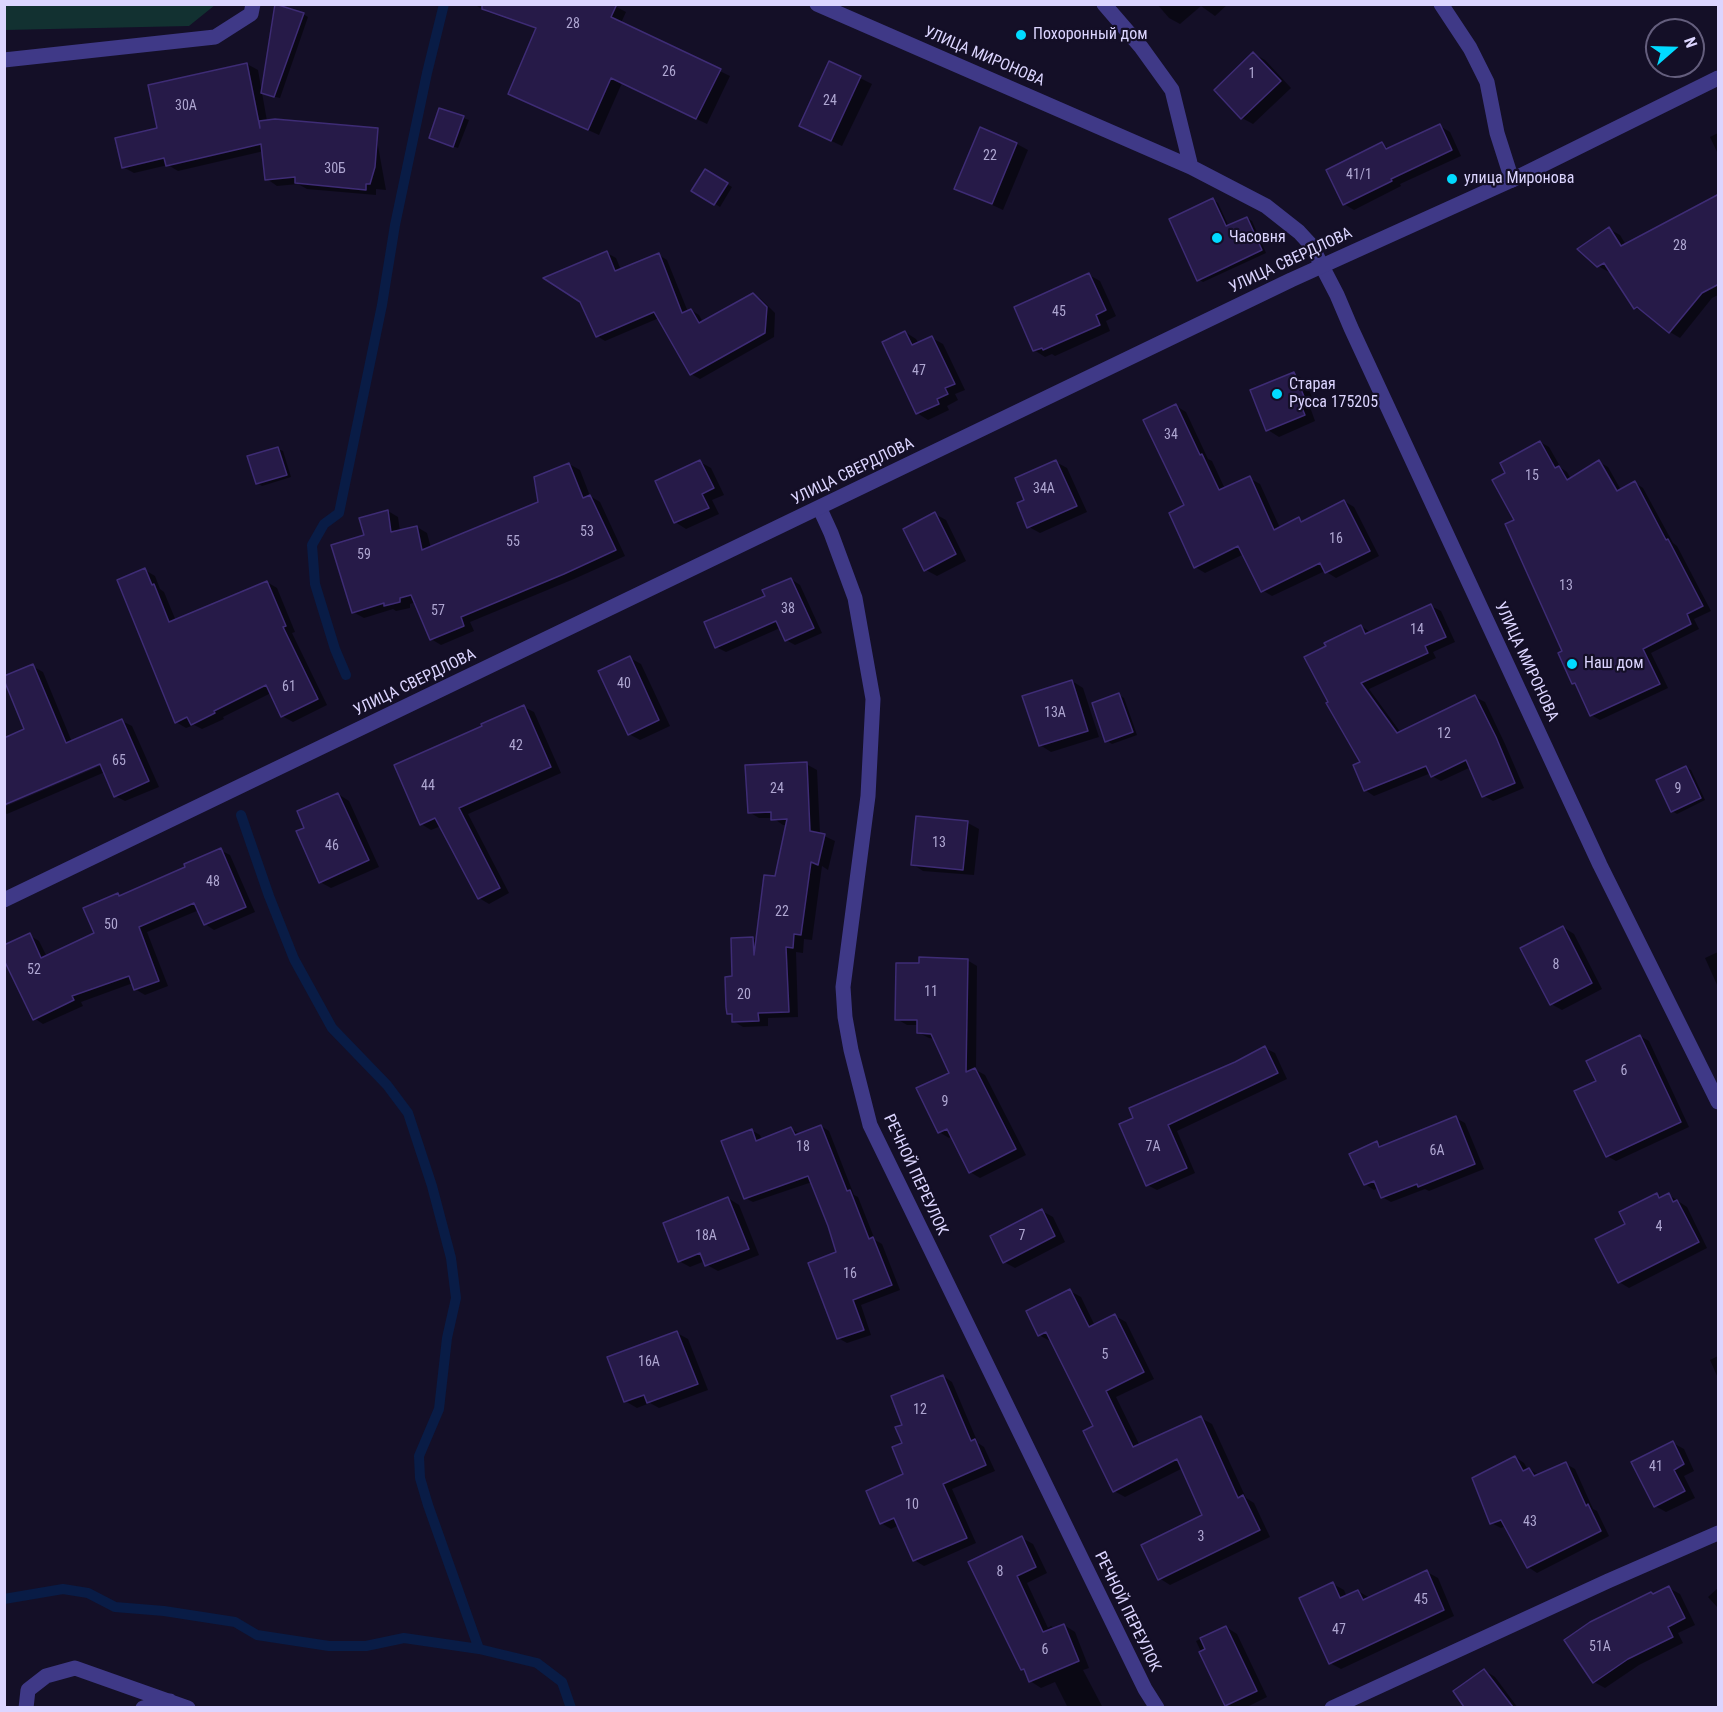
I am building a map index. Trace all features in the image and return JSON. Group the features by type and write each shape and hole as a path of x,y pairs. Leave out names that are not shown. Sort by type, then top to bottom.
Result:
{"street":[{"path":"4,60 215,37 251,14 254,4"},
{"name":"УЛИЦА МИРОНОВА","path":"818,4 1191,167 1266,206 1311,244 1337,295 1600,865 1719,1102"},
{"path":"1104,4 1141,47 1172,90 1191,167"},
{"path":"1441,4 1470,48 1487,82 1497,133 1512,180"},
{"name":"УЛИЦА СВЕРДЛОВА","path":"4,900 1321,267 1512,180 1719,78"},
{"name":"РЕЧНОЙ ПЕРЕУЛОК","path":"820,508 855,598 873,699 868,796 843,987 850,1050 870,1125 1145,1689 1157,1707"},
{"path":"1332,1707 1719,1533"},
{"path":"26,1707 28,1690 46,1676 75,1668 188,1707"},
{"path":"143,1707 170,1701"}],"green space":[{"path":"4,5 215,5 189,26 5,30"}],"building":[{"path":"275,4 304,13 274,97 261,93"},
{"path":"482,4 617,4 611,17 721,69 696,119 611,78 588,130 508,94 536,28 482,9"},
{"path":"1253,52 1281,81 1241,119 1214,90"},
{"path":"829,61 861,76 831,141 799,126"},
{"path":"247,63 260,128 259,121 275,119 378,128 375,167 370,184 366,184 366,190 295,183 295,177 265,180 261,144 166,166 164,158 122,168 115,138 157,128 148,85"},
{"path":"439,108 464,116 453,147 429,138"},
{"path":"1440,124 1452,150 1343,205 1326,170 1382,142 1386,149"},
{"path":"980,127 1017,143 992,204 954,189"},
{"path":"705,169 728,183 714,205 691,191"},
{"path":"1719,194 1719,284 1702,293 1669,333 1637,307 1634,309 1604,263 1597,267 1577,249 1609,227 1621,246"},
{"name":"Часовня","path":"1213,198 1226,226 1247,217 1262,250 1197,281 1169,219"},
{"path":"607,251 615,271 659,253 682,313 691,309 699,323 753,293 767,307 765,333 690,375 654,312 596,337 580,302 543,278"},
{"path":"1089,273 1106,310 1096,315 1100,325 1043,350 1042,348 1033,351 1014,307"},
{"path":"905,331 912,345 932,336 955,384 945,388 948,394 937,399 939,404 916,414 882,342"},
{"name":"Старая Русса 175205","path":"1294,372 1305,399 1299,401 1305,415 1266,431 1250,390"},
{"path":"1176,404 1219,490 1250,476 1274,530 1299,517 1301,522 1344,500 1370,551 1325,573 1320,563 1261,592 1238,546 1194,568 1169,513 1184,505 1143,420"},
{"path":"1540,441 1555,468 1559,466 1567,480 1599,460 1617,491 1635,481 1703,606 1687,614 1691,624 1643,649 1660,684 1590,716 1558,653 1562,651 1505,524 1514,520 1492,480 1505,473 1500,463"},
{"path":"278,447 287,475 256,484 247,456"},
{"path":"700,460 714,488 702,494 709,508 674,523 655,481"},
{"path":"1056,460 1077,506 1027,528 1017,503 1024,500 1015,478"},
{"path":"569,463 583,498 590,495 616,550 461,617 464,626 430,640 411,595 400,598 400,602 384,606 384,603 352,613 331,545 364,535 359,518 388,510 391,532 417,526 422,550 538,502 534,477"},
{"path":"935,512 956,554 924,571 903,529"},
{"path":"145,568 169,622 267,581 286,626 283,627 318,699 281,717 266,685 191,725 187,717 175,723 117,580"},
{"path":"791,578 814,628 785,641 776,621 715,648 704,622 765,596 762,590"},
{"path":"1431,604 1446,637 1425,646 1428,653 1361,683 1397,733 1475,695 1515,783 1482,797 1466,760 1431,777 1426,766 1364,791 1353,765 1360,762 1326,703 1328,702 1304,657 1326,646 1324,643 1361,625 1365,634"},
{"path":"630,656 659,720 628,735 598,671"},
{"path":"33,664 66,743 122,719 149,781 114,797 100,764 4,805 4,738 24,729 4,676"},
{"path":"1072,680 1088,731 1039,746 1022,696"},
{"path":"1119,693 1133,732 1105,742 1092,703"},
{"path":"524,705 551,767 459,808 500,888 478,899 435,818 420,825 394,765"},
{"path":"807,762 810,831 825,834 818,865 811,862 801,935 794,934 793,948 786,947 789,1012 758,1013 759,1021 732,1022 732,1014 727,1014 725,977 732,976 731,938 753,937 754,955 764,875 775,876 787,819 771,820 771,812 748,813 745,765"},
{"path":"1686,766 1701,798 1671,812 1656,780"},
{"path":"338,793 369,860 319,883 296,831 304,828 297,811"},
{"path":"916,816 968,821 963,870 911,865"},
{"path":"221,848 246,907 204,925 194,903 139,927 159,981 134,990 129,976 72,996 74,1000 33,1020 4,960 4,945 30,933 41,958 94,933 83,908 118,893 119,896 185,867 184,864"},
{"path":"1563,926 1592,983 1550,1005 1520,948"},
{"path":"919,957 968,959 966,1072 975,1068 1016,1149 969,1173 947,1129 938,1133 916,1088 949,1073 931,1034 917,1033 917,1020 895,1020 896,963 919,963"},
{"path":"1640,1035 1681,1122 1606,1157 1574,1091 1596,1081 1586,1061"},
{"path":"1265,1046 1278,1073 1168,1125 1187,1168 1146,1186 1119,1124 1133,1118 1129,1108 1235,1062"},
{"path":"1456,1116 1475,1164 1418,1187 1417,1184 1381,1198 1374,1181 1364,1185 1349,1154 1377,1141 1379,1147"},
{"path":"821,1125 847,1191 850,1190 869,1239 873,1237 892,1285 853,1300 864,1330 837,1339 808,1263 836,1252 808,1176 744,1199 721,1141 752,1129 756,1141 791,1127 795,1135"},
{"path":"1657,1193 1659,1198 1669,1193 1673,1202 1677,1200 1699,1242 1618,1283 1595,1239 1625,1224 1619,1212"},
{"path":"728,1197 749,1249 705,1266 700,1253 678,1262 663,1223"},
{"path":"1042,1209 1055,1236 1003,1263 990,1236"},
{"path":"1070,1289 1089,1327 1115,1314 1144,1372 1106,1391 1133,1447 1201,1416 1238,1498 1243,1495 1260,1530 1158,1580 1141,1545 1202,1515 1177,1459 1113,1492 1083,1431 1093,1426 1046,1332 1038,1336 1026,1311"},
{"path":"677,1331 698,1384 647,1403 644,1395 624,1402 607,1357"},
{"path":"943,1375 971,1441 975,1439 986,1465 943,1484 967,1538 913,1561 894,1518 880,1524 866,1491 903,1474 892,1447 902,1443 895,1427 902,1425 891,1396"},
{"path":"1673,1441 1684,1464 1674,1470 1685,1491 1654,1507 1631,1462"},
{"path":"1515,1456 1523,1471 1529,1468 1534,1476 1566,1462 1586,1506 1588,1504 1601,1531 1527,1568 1501,1520 1490,1524 1472,1478"},
{"path":"1022,1536 1036,1567 1017,1576 1043,1632 1064,1624 1079,1661 1029,1682 968,1562"},
{"path":"1427,1570 1444,1610 1329,1664 1299,1598 1333,1582 1340,1598 1358,1590 1363,1600"},
{"path":"1669,1586 1685,1618 1668,1627 1673,1637 1628,1659 1593,1683 1564,1640 1590,1622 1651,1592 1653,1594"},
{"path":"1226,1626 1257,1691 1225,1706 1199,1652 1205,1649 1200,1638"},
{"path":"1484,1669 1513,1707 1464,1707 1453,1691"}],"waterway":[{"path":"346,675 335,649 315,584 312,545 324,524 339,513 382,305 395,225 444,4"},
{"path":"241,815 294,959 332,1028 387,1085 408,1113 432,1186 451,1258 456,1298 447,1338 439,1409 419,1456 420,1478 479,1649"},
{"path":"4,1599 63,1589 88,1593 115,1607 164,1611 235,1622 257,1635 329,1646 366,1646 404,1638 479,1649 537,1663 562,1682 571,1708"}],"place":[{"name":"Похоронный дом","path":"1021,35"},
{"name":"улица Миронова","path":"1452,179"},
{"name":"Часовня","path":"1217,238"},
{"name":"Старая Русса 175205","path":"1277,394"},
{"name":"Наш дом","path":"1572,664"}]}
